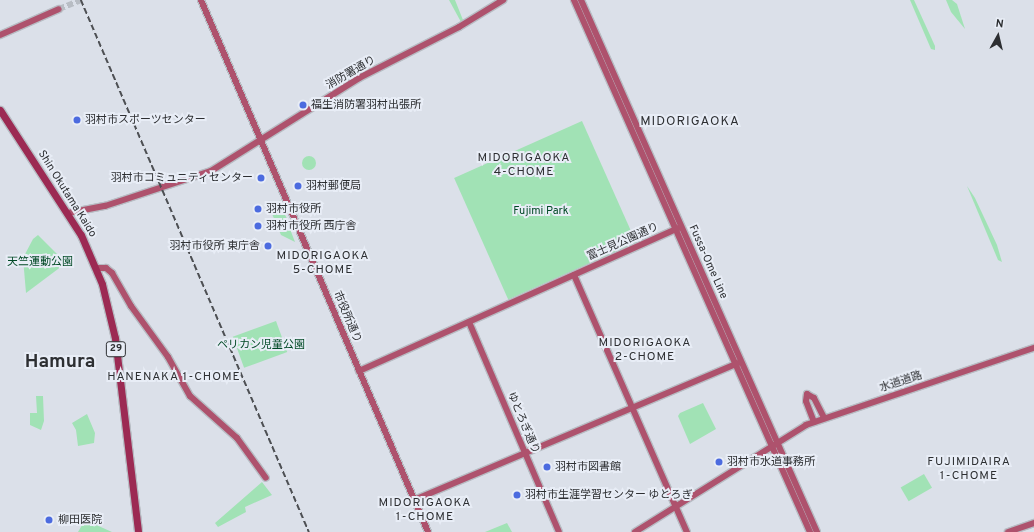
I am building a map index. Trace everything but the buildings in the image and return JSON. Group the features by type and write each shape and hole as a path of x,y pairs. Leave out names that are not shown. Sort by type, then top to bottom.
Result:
{"main road":[{"name":"Shin Okutama Kaido","path":"0,110 68,213 96,268 115,338 138,532"}],"street":[{"name":"市役所通り","path":"201,0 428,532"},
{"name":"消防署通り","path":"68,213 116,203 214,169 359,78 459,27 503,0"},
{"name":"Fussa-Ome Line","path":"574,0 679,228"},
{"name":"Fussa-Ome Line","path":"581,0 738,363 774,443 817,532"},
{"path":"0,36 59,9"},
{"name":"富士見公園通り","path":"359,371 679,228"},
{"path":"96,268 106,268 112,273 131,306 168,357 190,396 237,438 266,478"},
{"path":"574,275 687,532"},
{"name":"ゆとろぎ通り","path":"469,322 559,532"},
{"name":"水道道路","path":"635,532 774,443 814,422 1034,348"},
{"path":"414,500 738,363"},
{"path":"814,422 806,401 807,394 814,398 824,418"},
{"name":"Fussa-Ome Line","path":"774,443 810,532"},
{"path":"1008,532 1034,523"}],"green space":[{"path":"449,0 455,0 463,20 461,22"},
{"path":"910,0 914,0 935,46 935,50 931,49"},
{"path":"946,0 952,0 957,4 965,29 951,12"},
{"name":"Fujimi Park","path":"582,121 636,243 508,299 454,178"},
{"path":"309,156 314,158 316,163 314,168 309,170 304,168 302,163 304,158"},
{"path":"967,186 975,198 997,245 1002,262 998,260"},
{"path":"280,200 284,213 291,226 277,225 269,208 279,204"},
{"path":"278,228 290,229 295,242 281,235"},
{"name":"天竺運動公園","path":"38,235 66,263 26,293 23,258 33,239"},
{"name":"ペリカン児童公園","path":"276,321 287,352 244,368 233,337"},
{"path":"36,396 43,396 44,421 41,430 30,425 30,413 37,413"},
{"path":"703,403 716,429 690,444 678,416 680,413"},
{"path":"87,414 95,433 94,443 78,446 76,430 72,423"},
{"path":"924,474 932,488 909,501 901,488"},
{"path":"262,482 272,495 245,507 246,512 218,527 215,523"},
{"path":"85,520 112,532 78,532"},
{"path":"507,523 512,532 485,532"}],"tunnel":[{"path":"59,9 81,0"}],"railway":[{"path":"81,0 309,532"}],"place":[{"name":"福生消防署羽村出張所","path":"303,105"},
{"name":"羽村市スポーツセンター","path":"77,120"},
{"name":"羽村市コミュニティセンター","path":"261,178"},
{"name":"羽村郵便局","path":"298,186"},
{"name":"羽村市役所","path":"258,209"},
{"name":"羽村市役所 西庁舎","path":"258,226"},
{"name":"羽村市役所 東庁舎","path":"268,246"},
{"name":"羽村市水道事務所","path":"719,462"},
{"name":"羽村市図書館","path":"547,467"},
{"name":"羽村市生涯学習センター ゆとろぎ","path":"517,495"},
{"name":"柳田医院","path":"49,520"}],"district":[{"name":"MIDORIGAOKA","path":"690,122"},
{"name":"MIDORIGAOKA 4-CHOME","path":"524,166"},
{"name":"MIDORIGAOKA 5-CHOME","path":"323,264"},
{"name":"MIDORIGAOKA 2-CHOME","path":"645,351"},
{"name":"Hamura","path":"60,363"},
{"name":"HANENAKA 1-CHOME","path":"174,378"},
{"name":"FUJIMIDAIRA 1-CHOME","path":"969,470"},
{"name":"MIDORIGAOKA 1-CHOME","path":"425,511"}]}
